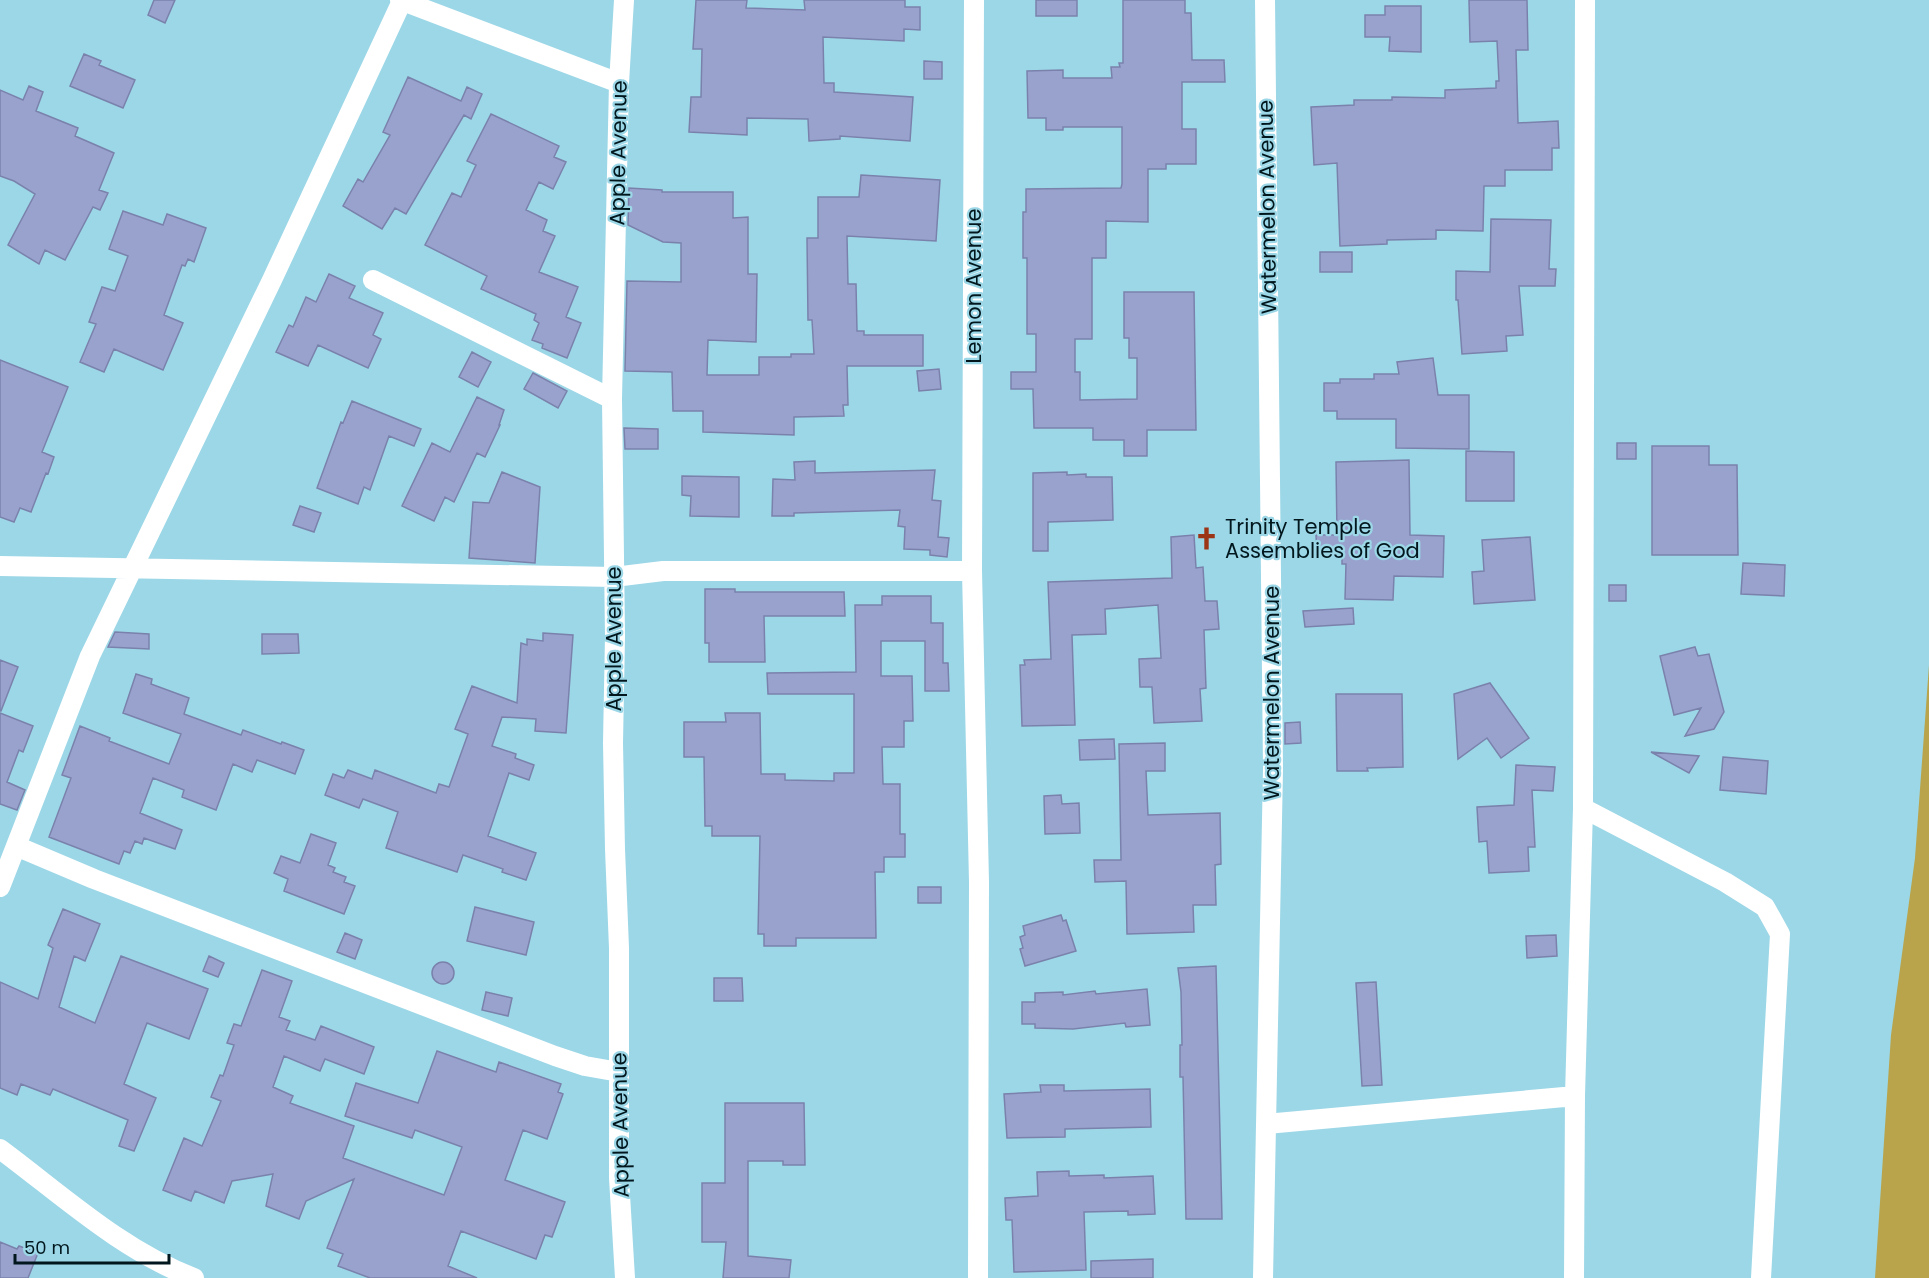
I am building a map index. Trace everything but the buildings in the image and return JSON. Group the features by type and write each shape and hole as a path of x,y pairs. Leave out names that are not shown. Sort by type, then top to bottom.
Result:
{"street":[{"path":"0,887 90,656 277,269 401,0 619,83"},
{"name":"Apple Avenue","path":"624,0 619,83 612,399 615,636 613,742 621,1102 619,1178 625,1278"},
{"name":"Lemon Avenue","path":"974,0 972,571 979,882 978,1278"},
{"name":"Watermelon Avenue","path":"1263,1278 1273,769 1265,0"},
{"path":"1574,1278 1578,923 1583,808 1585,0"},
{"path":"373,280 612,399"},
{"path":"0,566 614,577 663,571 972,571"},
{"path":"1583,808 1725,882 1765,907 1780,934 1761,1278"},
{"path":"16,846 94,879 276,947 524,1045 585,1066 619,1072"},
{"path":"1266,1124 1575,1096"},
{"path":"0,1149 117,1237 170,1269 194,1278"}],"shaded area":[{"path":"1929,665 1929,1278 1875,1278 1891,1035 1915,858"}],"place":[{"name":"Trinity Temple Assemblies of God","path":"1207,538"}]}
